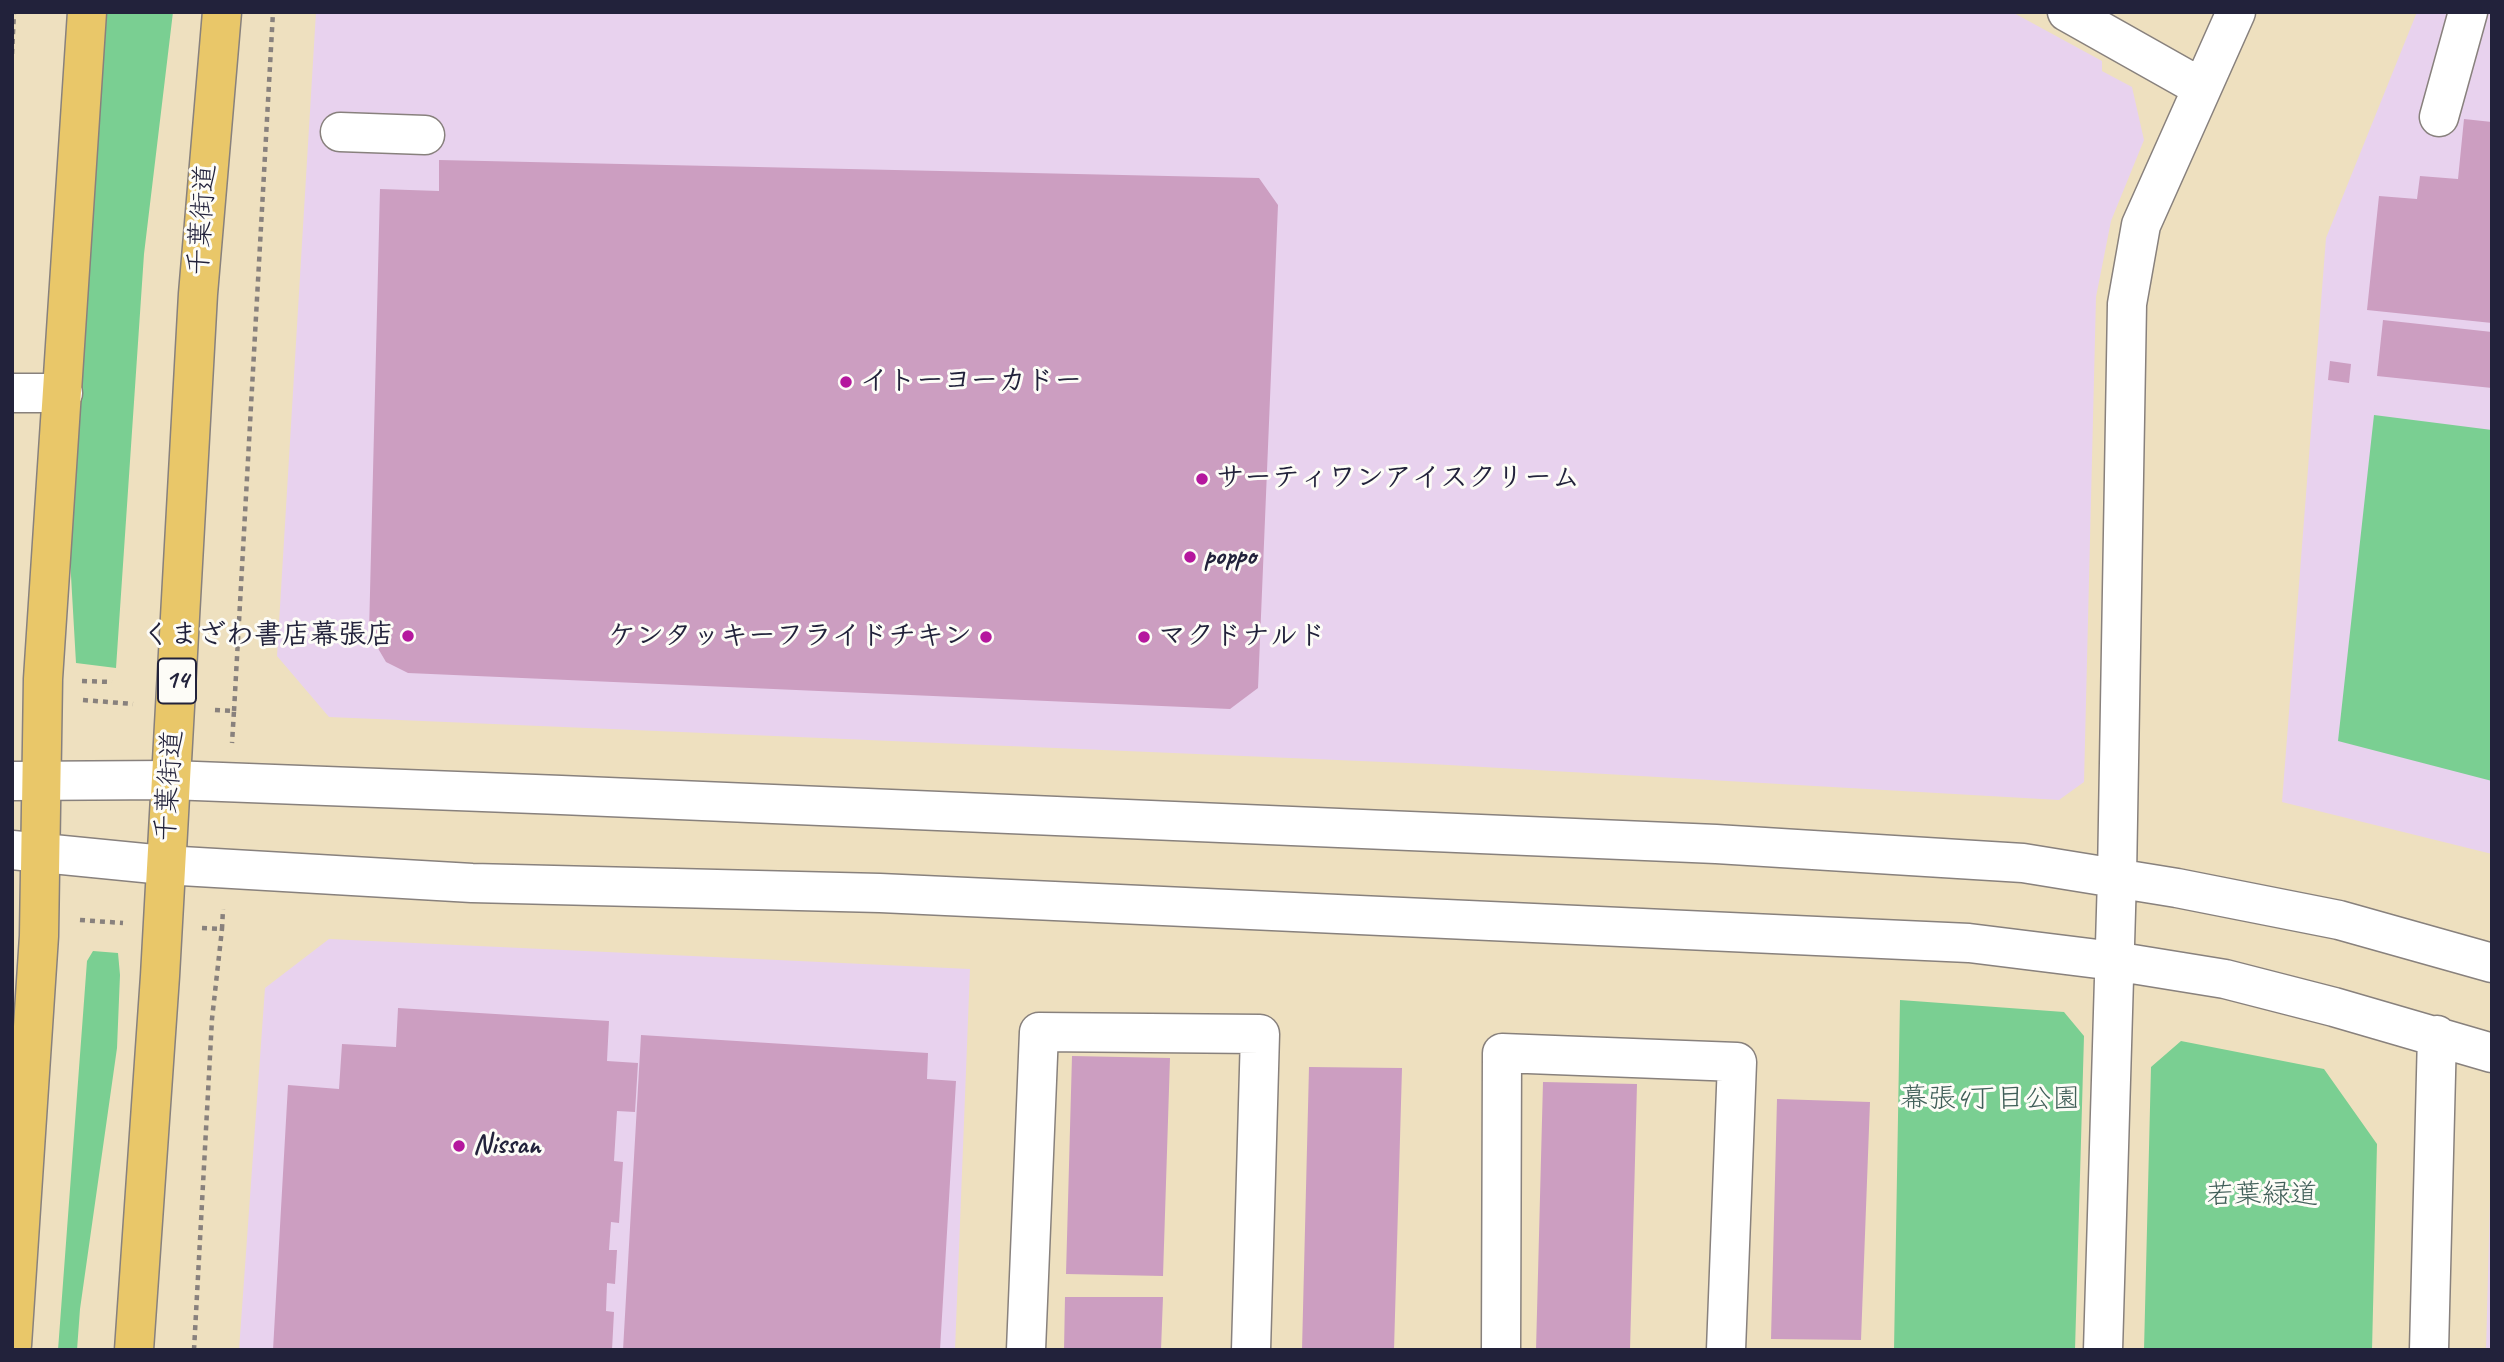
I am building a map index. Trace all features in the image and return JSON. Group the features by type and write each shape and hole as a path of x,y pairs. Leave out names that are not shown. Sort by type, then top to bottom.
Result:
{"highway":[{"path":"12,1345 28,781 43,679 87,12"},
{"name":"千葉街道","path":"134,1350 160,976 164,865 199,281 222,12"}],"street":[{"path":"2067,12 2202,88"},
{"path":"2103,1350 2117,877 2127,304 2141,225 2236,12"},
{"path":"2439,117 2468,12"},
{"path":"340,132 425,135"},
{"path":"12,393 63,393"},
{"path":"28,781 170,780 1716,844 2023,863 2117,877 2339,920 2492,963"},
{"path":"27,852 164,865 472,883 893,894 1906,939 2114,961 2225,979 2437,1035 2492,1053"},
{"path":"1026,1350 1039,1032 1260,1034 1251,1350"},
{"path":"2429,1350 2437,1035"},
{"path":"1501,1350 1502,1053 1737,1062 1726,1350"}],"path":[{"path":"12,54 14,12"},
{"path":"234,711 274,12"},
{"path":"75,680 112,682"},
{"path":"194,1350 212,1018 222,929"}],"shaded area":[{"path":"316,12 2012,12 2102,61 2102,71 2132,87 2144,140 2111,221 2096,297 2084,782 2059,800 1431,764 329,717 277,656"},
{"path":"2417,12 2492,12 2492,854 2282,802 2326,238"},
{"path":"329,939 970,969 955,1350 239,1350 265,988"},
{"path":"2492,1196 2492,1350 2486,1350 2490,1197"}],"green space":[{"path":"81,12 173,12 144,254 116,668 76,663 69,541"},
{"path":"2374,415 2492,430 2492,781 2338,741"},
{"path":"93,951 118,953 120,975 117,1048 80,1309 77,1350 58,1350 87,961"},
{"name":"幕張4丁目公園","path":"1900,1000 2064,1012 2084,1036 2075,1350 1894,1350"},
{"name":"若葉緑道","path":"2181,1041 2324,1069 2377,1144 2372,1350 2144,1350 2151,1067"}],"building":[{"path":"2464,119 2492,122 2492,323 2367,310 2379,196 2417,199 2420,176 2458,179"},
{"path":"439,160 1259,178 1278,205 1258,688 1230,709 408,673 386,662 369,633 380,189 439,191"},
{"path":"2383,320 2492,332 2492,388 2377,376"},
{"path":"2330,361 2351,364 2349,383 2328,380"},
{"path":"398,1008 609,1021 607,1061 638,1063 635,1112 617,1111 614,1161 623,1162 619,1223 611,1222 609,1250 617,1250 615,1284 607,1283 606,1311 614,1312 612,1350 273,1350 288,1085 339,1089 342,1044 396,1047"},
{"path":"641,1035 928,1053 927,1079 956,1081 940,1350 623,1350"},
{"path":"1072,1056 1170,1058 1163,1276 1066,1274"},
{"path":"1309,1067 1402,1068 1394,1350 1302,1350"},
{"path":"1543,1082 1637,1084 1630,1350 1536,1350"},
{"path":"1777,1099 1870,1102 1861,1340 1771,1339"},
{"path":"1065,1297 1163,1297 1161,1350 1064,1350"}],"place":[{"name":"イトーヨーカドー","path":"846,382"},
{"name":"サーティワンアイスクリーム","path":"1202,479"},
{"name":"poppo","path":"1190,557"},
{"name":"くまざわ書店幕張店","path":"408,636"},
{"name":"ケンタッキーフライドチキン","path":"986,637"},
{"name":"マクドナルド","path":"1144,637"},
{"name":"Nissan","path":"459,1146"}]}
